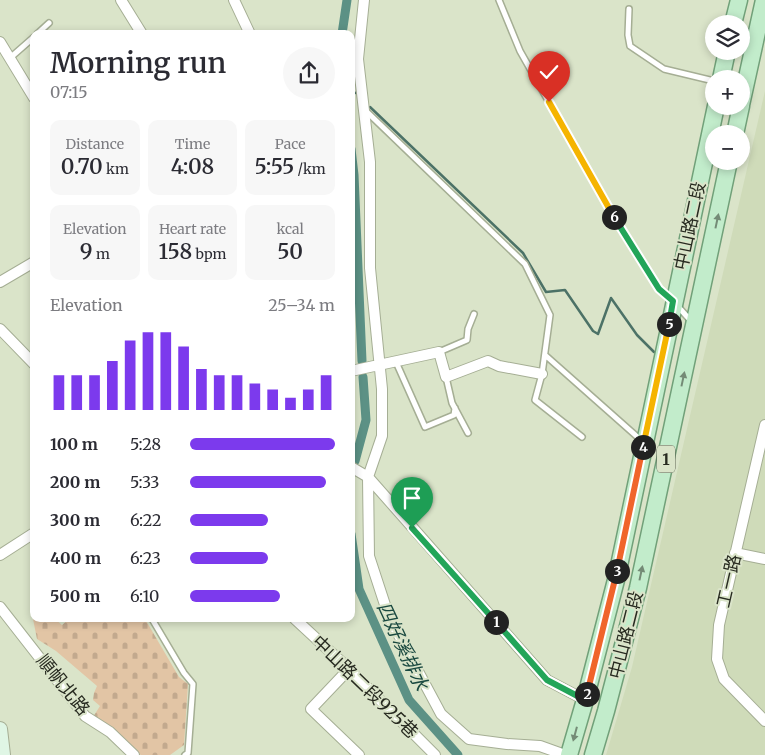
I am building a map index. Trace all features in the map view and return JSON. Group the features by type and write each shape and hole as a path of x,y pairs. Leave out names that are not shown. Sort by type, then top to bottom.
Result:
{"main road":[{"path":"735,15 739,0"},
{"path":"750,30 764,0"},
{"name":"中山路二段","path":"567,755 585,700 616,580 673,301 714,115"},
{"name":"中山路二段","path":"593,755 638,588 727,170"},
{"path":"651,408 676,413"}],"street":[{"path":"121,0 140,30"},
{"path":"234,0 248,30"},
{"path":"364,0 358,59 370,162 370,268 382,389 382,436 368,477 369,556 389,617 440,714 469,739 540,746 567,755"},
{"path":"0,42 30,91"},
{"path":"0,282 30,264"},
{"path":"0,329 30,360"},
{"path":"355,370 439,352 446,377 488,361 499,366 542,374"},
{"name":"工一路","path":"765,425 719,625 717,659 724,679 765,721"},
{"path":"355,470 368,477 547,680 585,700"},
{"path":"0,554 30,535"},
{"path":"735,553 765,559"},
{"name":"順帆北路","path":"0,607 85,716 110,732 134,755"},
{"name":"中山路二段925巷","path":"298,622 349,669 435,755"},
{"path":"349,669 311,709 359,755"},
{"path":"0,729 3,755"}],"lane":[{"path":"499,0 520,51 622,231 659,289 673,301 694,325"},
{"path":"629,9 628,35 630,46 664,69 705,79"},
{"path":"41,30 49,23"},
{"path":"10,58 30,40"},
{"path":"364,109 526,264 550,315 542,374 535,400 582,438"},
{"path":"439,352 467,340 468,330 474,314"},
{"path":"545,355 644,443"},
{"path":"396,361 425,427 454,415 455,408"},
{"path":"446,377 452,403 468,432"},
{"path":"154,622 184,674 193,684 188,753 185,755"}],"shaded area":[{"path":"765,91 765,755 606,755 632,667 747,170 750,170 750,156"}],"green space":[{"path":"34,622 58,622 62,625 66,622 147,622 179,677 188,684 184,745 170,755 141,755 134,751 93,717 100,706 93,700 97,686 56,651 37,639"}],"waterway":[{"name":"四好溪排水","path":"343,30 347,0"},
{"path":"370,107 523,253 546,292 565,290 593,331 598,334 611,298 637,335 654,352"},
{"name":"四好溪排水","path":"355,198 362,361"},
{"name":"四好溪排水","path":"355,461 366,420 363,377"},
{"name":"四好溪排水","path":"355,562 359,589 409,700 458,755"}],"route":[{"path":"412,528 547,680 585,700 616,580 673,301 659,289 622,231 549,102"}]}
